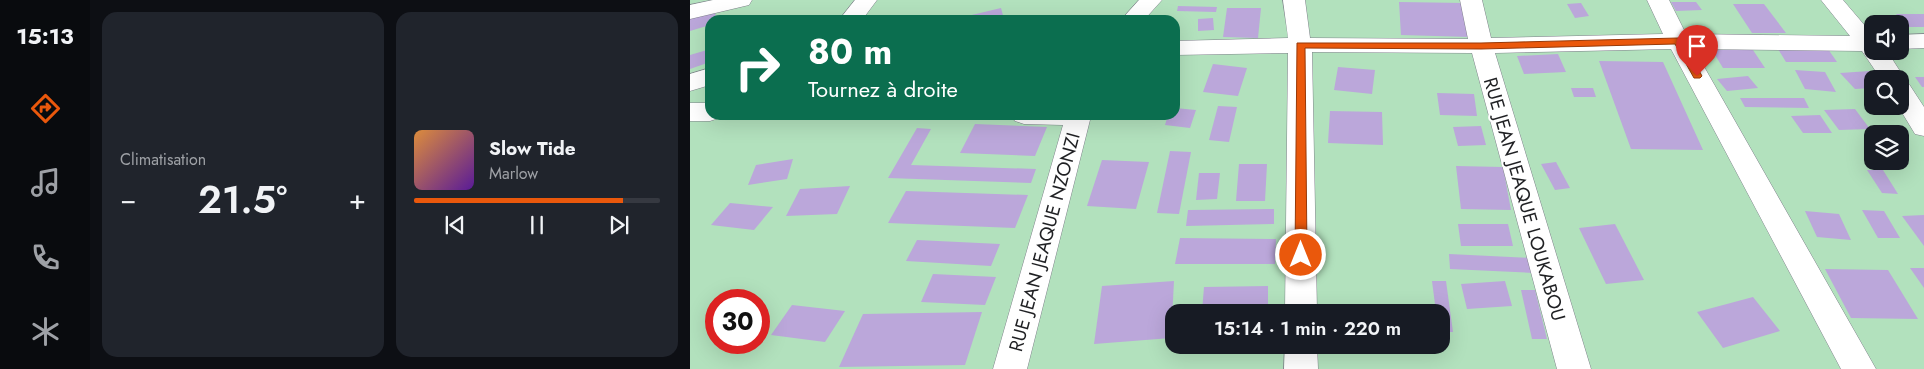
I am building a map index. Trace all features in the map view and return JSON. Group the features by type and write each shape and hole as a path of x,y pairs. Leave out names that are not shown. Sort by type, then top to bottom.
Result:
{"street":[{"path":"690,12 741,0"},
{"path":"854,15 866,0"},
{"path":"1294,0 1300,45 1301,304"},
{"name":"RUE JEAN JEAQUE LOUKABOU","path":"1471,0 1481,46 1574,369"},
{"path":"1658,0 1678,41 1859,369"},
{"path":"1832,0 1864,37"},
{"path":"1180,48 1300,45 1481,46 1678,41 1864,47"},
{"path":"1909,42 1924,41"},
{"path":"690,83 705,78"},
{"path":"1909,104 1924,127"},
{"path":"690,112 705,112"},
{"name":"RUE JEAN JEAQUE NZONZI","path":"1010,369 1077,120"},
{"path":"1301,354 1301,369"}],"green space":[{"path":"690,0 1924,0 1924,369 690,369"}],"building":[{"path":"1399,2 1465,3 1470,37 1401,35"},
{"path":"1671,2 1696,2 1702,10 1676,11"},
{"path":"1581,3 1589,16 1575,18 1567,4"},
{"path":"1733,4 1764,4 1786,33 1752,33"},
{"path":"1178,6 1217,7 1216,12 1177,11"},
{"path":"1001,8 1003,15 972,15"},
{"path":"1227,8 1261,8 1258,38 1223,37"},
{"path":"715,11 715,15 705,15 705,26 690,31 690,18"},
{"path":"1924,14 1924,27 1909,27 1909,15 1897,15"},
{"path":"1213,18 1214,30 1198,31 1198,19"},
{"path":"1778,49 1828,49 1837,62 1786,62"},
{"path":"1712,50 1753,50 1765,68 1723,68"},
{"path":"705,51 705,64 690,69 690,55"},
{"path":"1558,54 1566,72 1524,74 1517,56"},
{"path":"1599,61 1663,62 1703,150 1631,149"},
{"path":"1213,64 1247,68 1238,96 1203,92"},
{"path":"1338,67 1375,70 1372,94 1334,90"},
{"path":"1795,70 1825,72 1836,92 1805,89"},
{"path":"1864,71 1864,88 1855,89 1840,73"},
{"path":"1748,76 1758,88 1727,91 1717,79"},
{"path":"1915,77 1924,77 1924,87 1922,87"},
{"path":"1571,88 1593,88 1596,97 1574,97"},
{"path":"1437,93 1474,94 1477,116 1440,115"},
{"path":"1740,98 1804,98 1809,108 1745,107"},
{"path":"1218,106 1237,107 1229,142 1209,140"},
{"path":"1180,108 1196,110 1190,128 1165,125 1166,120 1180,120"},
{"path":"1855,109 1867,125 1864,125 1864,129 1839,130 1824,110"},
{"path":"1330,111 1382,112 1383,145 1328,143"},
{"path":"1820,115 1832,133 1803,133 1791,116"},
{"path":"975,124 1047,127 1035,156 960,153"},
{"path":"1481,126 1486,145 1458,146 1453,127"},
{"path":"917,128 931,129 911,165 1036,169 1031,183 888,178"},
{"path":"1170,151 1191,152 1179,214 1157,213"},
{"path":"793,159 787,179 748,185 756,165"},
{"path":"1102,160 1149,162 1136,209 1087,206"},
{"path":"1556,162 1570,188 1555,190 1541,164"},
{"path":"1239,164 1267,164 1265,201 1236,201"},
{"path":"1456,166 1503,167 1511,210 1461,209"},
{"path":"1867,170 1883,170 1898,194 1882,193"},
{"path":"1199,173 1220,173 1217,199 1196,200"},
{"path":"850,186 837,214 786,216 800,189"},
{"path":"906,191 1028,195 1015,228 888,223"},
{"path":"730,203 773,207 754,230 711,225"},
{"path":"1274,209 1274,224 1186,226 1188,210"},
{"path":"1862,210 1884,211 1900,238 1878,238"},
{"path":"1805,211 1839,214 1851,240 1817,237"},
{"path":"1924,215 1924,246 1902,216"},
{"path":"1458,224 1508,224 1513,246 1461,246"},
{"path":"1615,224 1644,280 1606,284 1579,228"},
{"path":"1180,238 1276,239 1275,264 1175,264"},
{"path":"917,240 1000,244 991,266 906,261"},
{"path":"1449,254 1532,258 1534,273 1450,269"},
{"path":"1910,268 1924,268 1924,288"},
{"path":"1825,269 1888,270 1918,319 1851,318"},
{"path":"933,274 996,277 985,305 921,302"},
{"path":"1174,281 1173,304 1165,304 1165,338 1094,344 1102,286"},
{"path":"1432,281 1446,281 1449,304 1435,304"},
{"path":"1505,281 1512,306 1467,309 1461,284"},
{"path":"1268,286 1268,304 1203,304 1204,287"},
{"path":"1521,290 1535,290 1547,339 1532,339"},
{"path":"1753,297 1780,331 1723,348 1697,312"},
{"path":"792,305 845,311 825,342 771,335"},
{"path":"1450,310 1453,332 1450,332"},
{"path":"982,312 965,365 839,367 863,314"}],"route":[{"path":"1301,255 1300,45 1481,46 1678,41 1697,76"}]}
